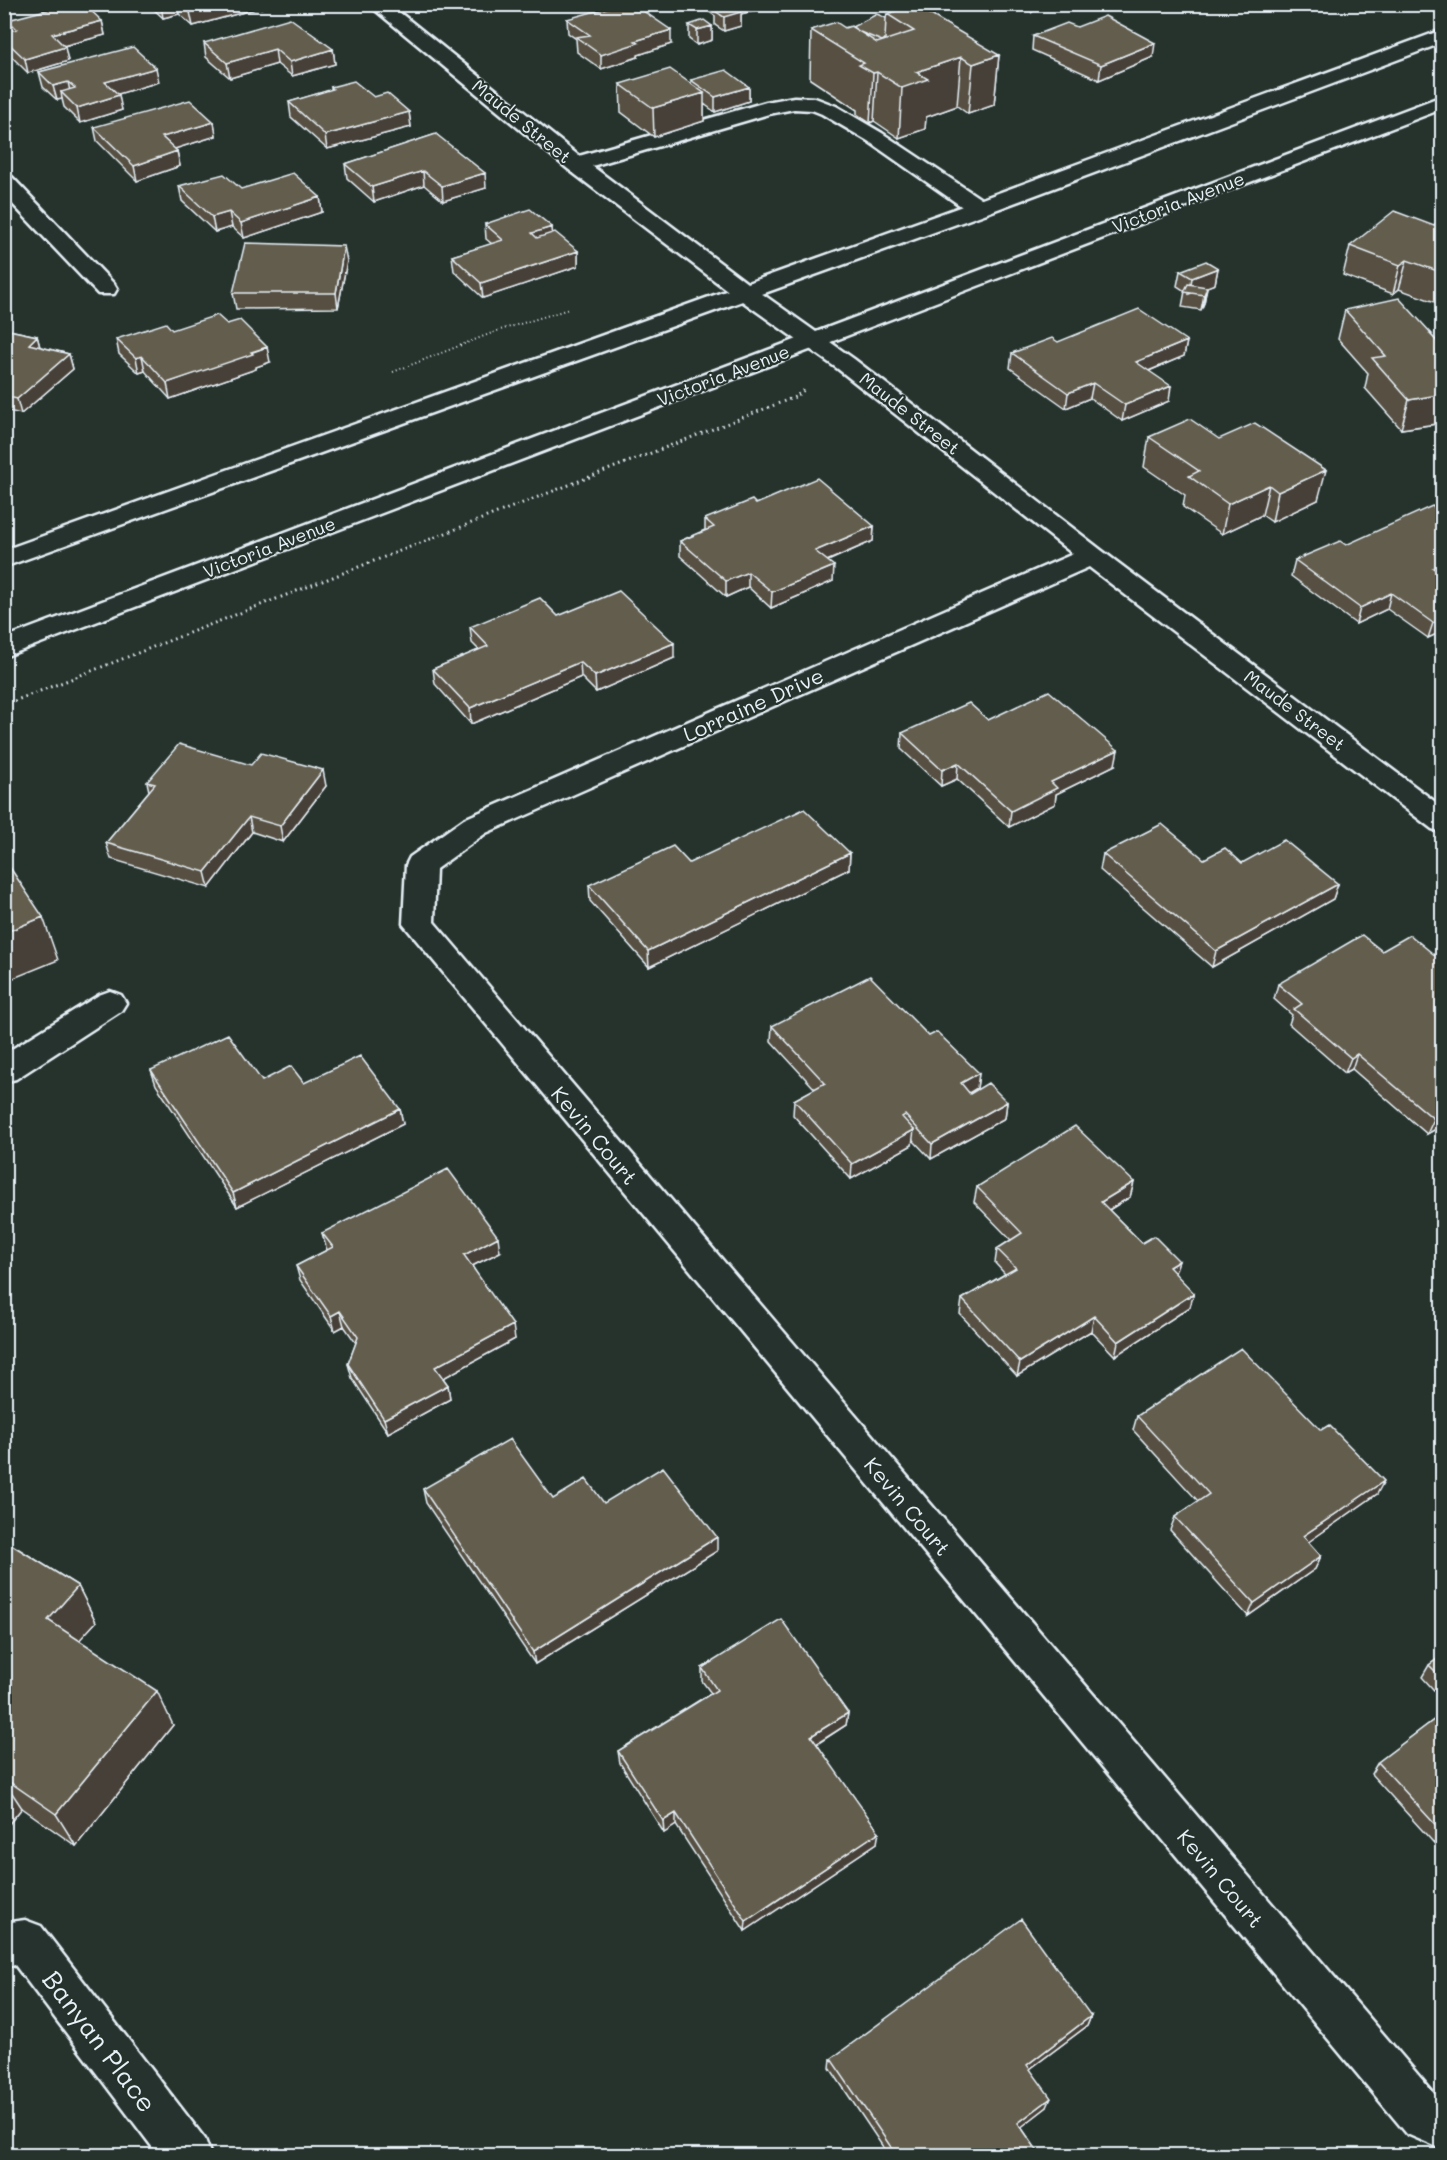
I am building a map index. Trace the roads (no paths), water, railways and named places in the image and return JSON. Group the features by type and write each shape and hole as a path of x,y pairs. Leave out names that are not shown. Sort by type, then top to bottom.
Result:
{"street":[{"name":"Maude Street","path":"377,4 576,164 743,291 846,364 1092,556 1443,822"},
{"path":"4,560 743,291 979,208 1443,36"},
{"name":"Victoria Avenue","path":"4,648 1443,102"},
{"path":"576,164 766,108 794,103 815,104 875,137 979,208"},
{"path":"4,182 106,289"},
{"name":"Lorraine Drive","path":"421,865 475,826 1092,556"},
{"name":"Kevin Court","path":"421,865 418,924 1423,2118 1443,2126"},
{"path":"4,1070 111,1003"},
{"name":"Banyan Place","path":"4,1945 25,1942 188,2156"}]}
